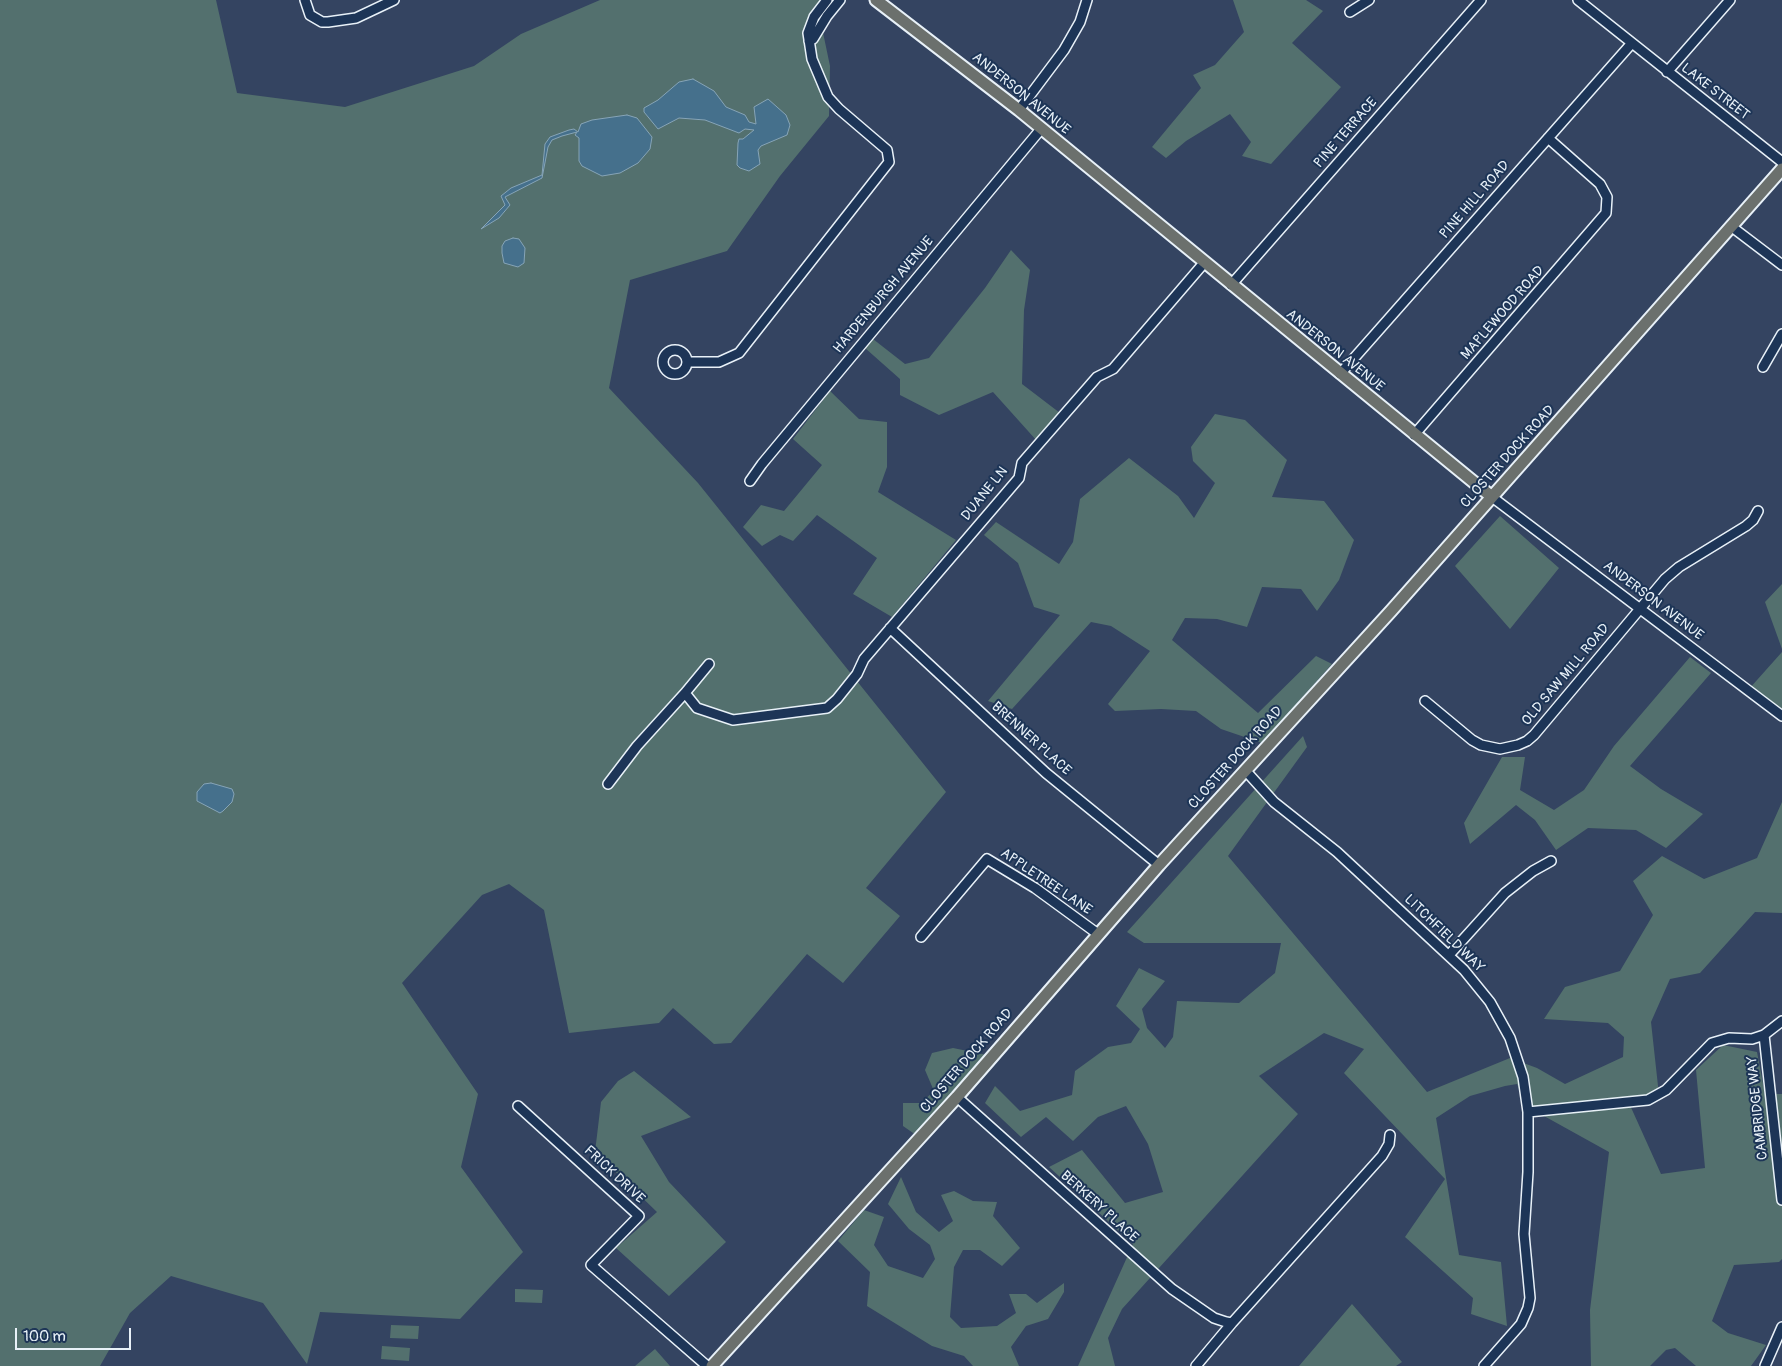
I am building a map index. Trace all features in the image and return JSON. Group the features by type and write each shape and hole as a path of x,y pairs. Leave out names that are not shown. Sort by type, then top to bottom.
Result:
{"main road":[{"name":"ANDERSON AVENUE","path":"876,0 1019,110 1414,436 1492,497"},
{"name":"CLOSTER DOCK ROAD","path":"712,1366 956,1097 1098,934 1492,497 1732,227 1782,168"}],"street":[{"path":"305,0 310,15 315,19 328,22 356,18 394,0"},
{"path":"687,362 719,362 739,353 889,162 886,150 839,109 828,96 812,59 808,33 814,16 827,0"},
{"path":"809,41 813,39 827,16 840,0"},
{"path":"1019,110 1064,50 1080,22 1088,0"},
{"path":"1350,12 1369,0"},
{"name":"PINE TERRACE","path":"1231,285 1481,0"},
{"name":"LAKE STREET","path":"1578,0 1782,162"},
{"path":"1667,72 1730,0"},
{"name":"PINE HILL ROAD","path":"1340,374 1632,43"},
{"name":"HARDENBURGH AVENUE","path":"750,481 762,464 1041,129"},
{"name":"MAPLEWOOD ROAD","path":"1414,436 1602,219 1608,205 1607,197 1600,184 1548,138"},
{"path":"1732,227 1782,264"},
{"name":"DUANE LN","path":"685,692 697,708 733,720 827,708 837,699 857,674 864,659 1019,478 1022,463 1097,377 1113,369 1204,263"},
{"path":"1762,367 1782,334"},
{"name":"ANDERSON AVENUE","path":"1492,497 1642,606 1782,716"},
{"name":"OLD SAW MILL ROAD","path":"1425,701 1472,740 1481,745 1500,749 1518,745 1534,735 1672,573 1746,526 1753,520 1758,511"},
{"name":"BRENNER PLACE","path":"890,628 1046,773 1159,866"},
{"path":"608,784 637,746 709,664"},
{"name":"LITCHFIELD WAY","path":"1245,770 1274,802 1336,852 1449,955 1478,985 1501,1020 1519,1063 1528,1112 1528,1172 1524,1234 1530,1288 1528,1308 1516,1330 1484,1366"},
{"name":"APPLETREE LANE","path":"921,937 987,859 1035,888 1098,934"},
{"path":"1449,955 1505,893 1533,871 1551,861"},
{"name":"CAMBRIDGE WAY","path":"1782,1021 1764,1036 1782,1200"},
{"path":"1528,1112 1648,1100 1666,1090 1712,1044 1729,1038 1764,1036"},
{"name":"BERKERY PLACE","path":"956,1097 1172,1289 1214,1318 1232,1323"},
{"name":"FRICK DRIVE","path":"518,1106 639,1216 590,1265 707,1366"},
{"path":"1196,1366 1232,1323 1382,1156 1390,1135"},
{"path":"1765,1366 1782,1327"}],"green space":[{"path":"0,0 216,0 237,93 345,107 474,66 521,34 600,0 820,0 821,23 830,66 829,116 780,176 727,251 630,280 609,388 698,483 946,792 866,888 900,916 843,983 807,954 731,1043 714,1044 673,1008 659,1023 569,1033 544,910 509,884 482,895 402,983 478,1094 461,1167 523,1252 460,1319 320,1312 307,1364 263,1303 171,1276 130,1313 100,1366 0,1366"},
{"path":"1233,0 1306,0 1323,11 1292,43 1341,87 1271,164 1242,156 1251,142 1230,114 1186,141 1166,158 1152,147 1201,88 1193,75 1215,65 1244,32"},
{"path":"1011,250 1030,270 1024,310 1022,384 1060,413 1037,441 993,392 939,415 900,395 900,379 865,348 873,339 905,364 929,358 985,288"},
{"path":"830,391 859,419 887,422 887,467 878,492 956,540 892,617 853,594 877,558 817,515 793,541 780,535 762,546 743,527 761,505 784,511 822,465 793,439"},
{"path":"1215,414 1245,420 1287,460 1272,497 1324,501 1354,540 1339,580 1317,611 1301,589 1262,587 1247,627 1217,619 1185,618 1172,640 1258,713 1316,656 1332,664 1262,743 1221,729 1196,711 1161,709 1115,711 1108,704 1150,651 1111,626 1091,622 1012,709 988,701 1060,615 1034,607 1018,563 984,535 996,522 1059,564 1073,542 1080,499 1129,458 1178,496 1194,518 1215,483 1193,461 1191,447"},
{"path":"1500,516 1559,568 1510,629 1455,566"},
{"path":"1782,584 1782,649 1765,602"},
{"path":"1782,652 1782,714 1749,689"},
{"path":"1690,657 1711,673 1630,766 1661,789 1703,814 1666,848 1636,830 1588,828 1556,850 1535,820 1516,805 1470,844 1464,823 1502,757 1525,757 1520,790 1554,810 1584,790 1614,746"},
{"path":"1303,736 1307,747 1228,856 1427,1092 1510,1058 1537,1068 1565,1084 1623,1057 1624,1037 1608,1023 1544,1019 1565,987 1620,971 1653,915 1633,881 1662,856 1704,879 1757,858 1782,802 1782,913 1755,912 1700,973 1670,979 1651,1022 1659,1095 1629,1103 1661,1174 1705,1168 1696,1070 1723,1045 1757,1052 1765,1094 1782,1094 1782,1259 1779,1262 1734,1265 1712,1321 1728,1333 1766,1345 1751,1366 1696,1366 1675,1348 1666,1350 1650,1366 1591,1366 1590,1310 1609,1152 1526,1106 1517,1084 1470,1096 1436,1118 1459,1255 1501,1262 1507,1326 1471,1314 1473,1298 1405,1237 1445,1179 1344,1073 1364,1049 1324,1033 1259,1076 1298,1114 1122,1309 1108,1338 1115,1366 1078,1366 1133,1244 1049,1167 1082,1150 1125,1203 1163,1192 1148,1144 1126,1106 1098,1117 1073,1141 1046,1117 1021,1137 985,1103 995,1086 1020,1111 1072,1095 1075,1071 1108,1047 1131,1043 1140,1029 1116,1006 1139,968 1165,981 1142,1009 1147,1028 1165,1048 1173,1037 1177,1001 1239,1003 1275,973 1281,943 1144,943 1127,932"},
{"path":"953,1048 987,1055 916,1135 903,1126 903,1103 921,1103 934,1091 925,1070 932,1053"},
{"path":"634,1071 691,1117 641,1136 669,1182 726,1242 669,1296 616,1248 657,1212 595,1152 601,1102 618,1081"},
{"path":"901,1177 916,1212 939,1232 953,1221 941,1195 954,1191 973,1201 997,1202 993,1216 1020,1248 1002,1266 980,1250 963,1250 954,1267 950,1317 961,1328 997,1326 1016,1313 1009,1294 1026,1294 1037,1303 1064,1283 1064,1292 1048,1319 1026,1326 1011,1347 1019,1366 973,1366 964,1356 932,1346 867,1306 870,1272 838,1241 864,1210 884,1217 874,1245 888,1266 923,1278 935,1259 930,1245 909,1229 888,1204"},
{"path":"515,1289 543,1290 542,1303 515,1302"},
{"path":"1352,1304 1402,1362 1396,1366 1299,1366"},
{"path":"391,1325 419,1326 418,1339 390,1338"},
{"path":"382,1346 410,1348 409,1361 381,1359"},
{"path":"655,1349 670,1366 635,1366"}],"water":[{"path":"693,79 714,91 726,107 745,115 749,122 756,124 754,107 768,99 786,115 790,125 787,135 761,146 758,150 760,164 749,171 737,165 738,143 739,139 743,139 754,130 745,129 739,133 705,120 679,118 658,129 644,112 644,108 658,100 679,82"},
{"path":"627,115 637,118 652,137 650,149 638,163 620,173 602,176 582,166 579,161 579,138 575,135 577,132 552,140 548,147 542,178 505,197 510,205 499,218 481,229 505,205 501,196 511,188 542,175 545,144 550,137 574,129 578,132 581,124 592,120"},
{"path":"513,238 519,239 525,248 524,263 518,267 504,263 502,253 502,246 505,241"},
{"path":"211,783 232,789 234,794 232,802 220,813 197,801 197,792 204,784"}]}
